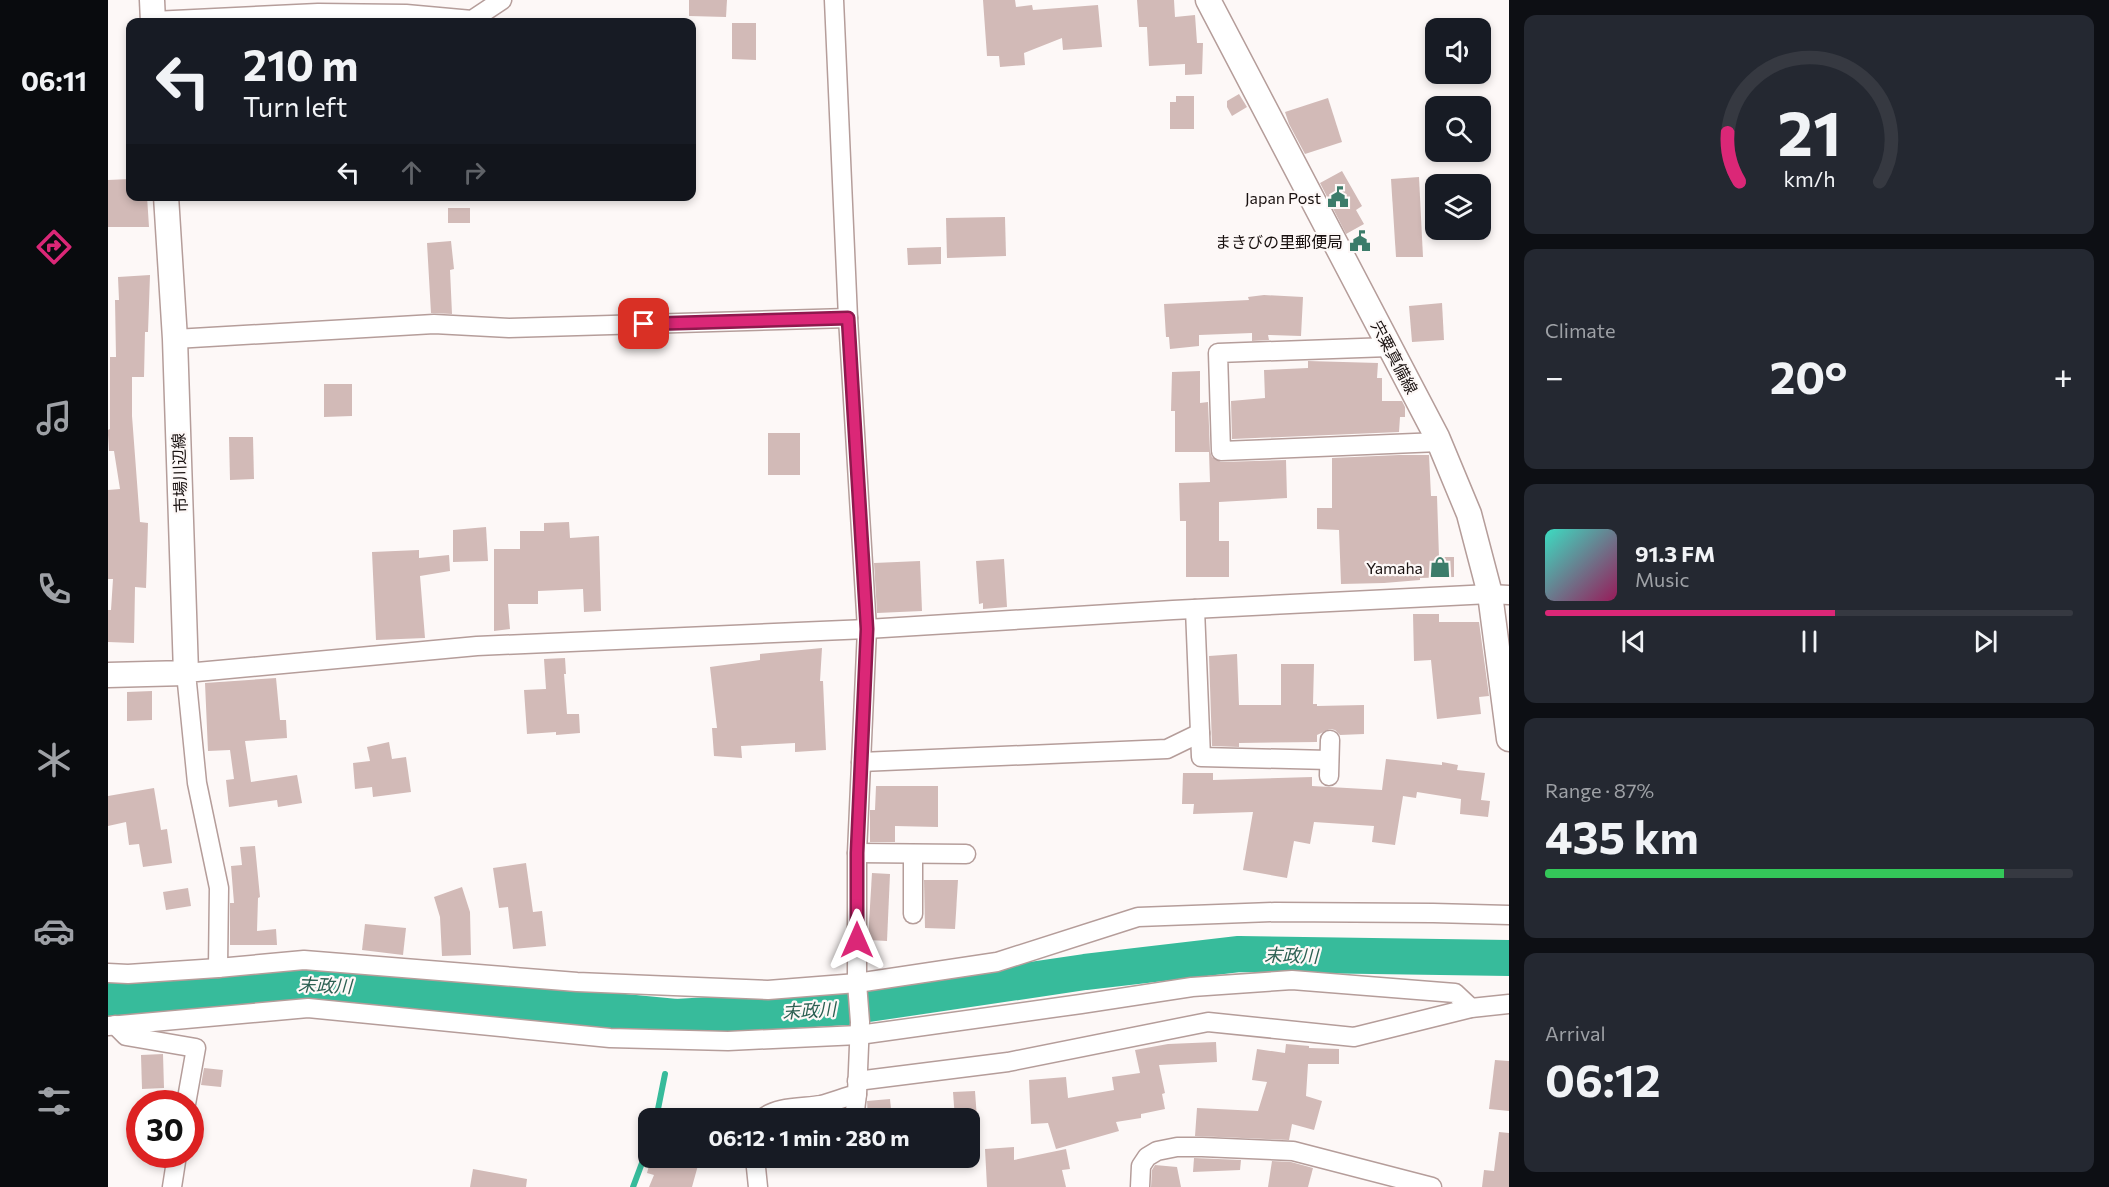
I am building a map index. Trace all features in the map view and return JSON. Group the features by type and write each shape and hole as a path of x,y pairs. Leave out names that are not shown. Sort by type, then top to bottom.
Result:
{"main road":[{"name":"宍粟真備線","path":"1208,0 1439,442 1469,514 1500,595 1509,739"},
{"name":"市場川辺線","path":"166,201 175,339 186,673"},
{"path":"108,675 186,673"}],"street":[{"path":"476,18 502,0"},
{"path":"834,0 848,318 867,629 857,853 857,987 860,1028 855,1108"},
{"path":"152,14 321,6 444,18"},
{"path":"175,339 434,324 509,328 848,318"},
{"path":"1389,347 1218,353 1221,451 1439,442"},
{"path":"218,968 219,888 197,783 186,673 477,646 867,629 1196,609 1500,595"},
{"path":"1196,609 1201,757 1329,768 1330,740"},
{"path":"861,762 1167,749 1200,733"},
{"path":"857,853 966,854"},
{"path":"913,854 914,914"},
{"path":"108,974 218,968 304,960 577,982 768,990 857,987 997,962 1138,917 1275,912 1509,915"},
{"path":"111,1025 308,1008 610,1038 728,1041 1082,1005 1192,987 1292,980 1455,993 1470,1008"},
{"path":"796,1108 823,1104 857,1087 1008,1062 1208,1022 1354,1037 1470,1008 1509,1004"},
{"path":"111,1025 126,1036 196,1048 188,1090"},
{"path":"1140,1187 1141,1167 1147,1156 1157,1151 1177,1147 1293,1151 1432,1187"},
{"path":"172,1187 175,1168"},
{"path":"756,1168 758,1187"}],"building":[{"path":"689,0 727,0 726,17 689,16"},
{"path":"983,0 1015,0 1016,7 1032,5 1033,10 1098,5 1102,47 1063,50 1062,38 1024,53 1025,65 1000,67 999,56 987,56"},
{"path":"1137,0 1174,0 1175,17 1195,15 1197,43 1203,43 1202,74 1185,75 1185,64 1149,66 1147,27 1139,27"},
{"path":"732,23 756,23 756,60 732,59"},
{"path":"1239,94 1247,107 1232,116 1227,107 1227,101"},
{"path":"1176,96 1194,96 1194,129 1170,129 1170,102 1176,102"},
{"path":"1328,98 1342,142 1305,154 1285,112"},
{"name":"Japan Post","path":"1342,171 1362,206 1356,210 1364,224 1346,234 1320,183"},
{"path":"1419,177 1423,257 1396,257 1391,179"},
{"path":"126,179 126,201 147,201 149,227 108,227 108,180"},
{"path":"448,208 470,208 470,223 448,223"},
{"path":"1005,217 1006,256 947,258 946,218"},
{"path":"451,241 454,269 450,270 452,314 431,313 427,243"},
{"path":"941,247 941,264 908,265 907,248"},
{"path":"150,275 144,377 132,377 132,416 140,522 148,523 146,588 135,587 134,643 108,642 108,610 111,610 113,579 108,579 108,490 120,489 114,451 109,451 108,435 110,429 110,357 116,357 115,300 119,300 118,277"},
{"path":"1264,295 1303,297 1301,336 1268,335 1269,340 1252,341 1252,333 1199,335 1199,346 1170,349 1169,337 1166,337 1164,304 1249,300 1248,297"},
{"path":"1442,303 1444,340 1412,342 1409,306"},
{"path":"1308,361 1378,363 1377,378 1382,378 1382,401 1402,401 1405,407 1405,417 1400,417 1399,432 1232,439 1231,401 1265,398 1264,370 1308,368"},
{"path":"1200,371 1200,403 1208,402 1212,457 1221,462 1286,460 1287,498 1219,502 1219,541 1229,541 1229,577 1186,577 1186,521 1180,521 1179,483 1210,482 1209,452 1175,452 1175,411 1171,411 1172,372"},
{"path":"324,384 352,384 352,416 324,417"},
{"path":"768,433 800,433 800,475 768,475"},
{"path":"229,437 253,437 254,479 230,480"},
{"path":"1429,455 1431,496 1437,496 1439,557 1454,557 1454,577 1341,584 1339,530 1317,529 1317,508 1332,508 1332,458"},
{"path":"569,522 570,538 599,536 601,611 584,612 583,589 538,591 538,604 508,604 510,629 494,631 494,549 520,549 520,531 544,531 544,523"},
{"path":"486,527 488,561 453,562 453,530"},
{"path":"419,550 419,558 449,555 450,571 420,576 425,638 376,640 372,552"},
{"path":"1004,559 1007,607 983,609 983,603 979,604 976,561"},
{"path":"920,561 922,611 877,613 874,563"},
{"path":"1413,614 1439,614 1439,622 1479,622 1489,696 1479,697 1481,714 1437,719 1431,660 1414,661"},
{"path":"822,648 820,681 823,681 826,750 795,752 795,743 741,746 742,758 714,756 712,728 717,728 710,667 760,660 760,654"},
{"path":"1237,654 1239,705 1281,705 1281,664 1314,664 1313,704 1317,706 1364,705 1364,734 1340,735 1330,729 1317,735 1317,742 1239,743 1239,747 1212,746 1209,656"},
{"path":"565,658 567,714 579,714 580,733 527,734 524,690 546,689 544,659"},
{"path":"276,678 280,720 286,720 287,738 245,741 251,782 297,775 302,803 278,807 277,800 229,807 226,780 234,779 230,750 208,751 205,683"},
{"path":"152,691 152,720 127,721 127,692"},
{"path":"389,742 392,759 406,757 411,792 373,797 372,787 355,789 353,763 370,761 367,747"},
{"path":"1386,759 1442,765 1442,762 1458,765 1457,770 1485,773 1481,800 1490,801 1488,817 1460,814 1461,799 1417,792 1416,798 1403,796 1395,845 1372,842 1374,826 1314,822 1310,844 1294,841 1287,878 1243,870 1253,812 1193,814 1194,804 1182,804 1183,773 1213,773 1213,780 1312,777 1312,786 1382,790"},
{"path":"876,786 938,786 938,827 895,826 895,842 870,842 870,810 875,810"},
{"path":"154,788 161,830 167,829 172,863 143,867 139,844 129,845 126,822 108,826 108,796"},
{"path":"255,846 260,897 258,898 257,931 276,929 277,945 230,945 230,903 234,903 231,866 242,865 240,847"},
{"path":"526,863 533,912 542,911 546,946 513,949 508,907 499,908 493,868"},
{"path":"872,873 890,874 887,941 868,940"},
{"path":"924,880 958,880 955,929 925,928"},
{"path":"462,887 470,912 471,955 442,956 440,917 434,897"},
{"path":"188,888 191,906 166,910 163,892"},
{"path":"365,924 406,928 403,955 362,950"},
{"path":"1216,1042 1217,1062 1159,1065 1165,1093 1162,1094 1165,1109 1141,1114 1141,1118 1116,1122 1119,1131 1056,1149 1048,1123 1031,1124 1029,1080 1066,1077 1068,1098 1114,1090 1112,1077 1140,1073 1135,1050 1168,1044"},
{"path":"1286,1044 1309,1046 1309,1048 1339,1049 1339,1064 1308,1064 1306,1096 1322,1101 1314,1130 1292,1124 1289,1140 1195,1136 1197,1108 1258,1111 1267,1082 1252,1080 1257,1049 1285,1053"},
{"path":"163,1054 164,1088 142,1089 141,1055"},
{"path":"1495,1060 1509,1061 1509,1111 1489,1109"},
{"path":"204,1068 223,1070 221,1087 201,1085"},
{"path":"975,1091 976,1108 954,1108 953,1092"},
{"path":"890,1099 891,1108 867,1108 867,1101"},
{"path":"1499,1132 1509,1133 1509,1187 1482,1187 1484,1170 1494,1171"},
{"path":"1014,1147 1014,1160 1066,1149 1070,1169 1062,1170 1066,1187 987,1187 985,1149"},
{"path":"1194,1158 1241,1160 1240,1170 1193,1172"},
{"path":"1272,1161 1291,1162 1313,1168 1308,1187 1268,1187"},
{"path":"1155,1165 1177,1167 1181,1187 1151,1187 1152,1170"},
{"path":"648,1168 697,1168 692,1187 649,1187 654,1175 647,1173"},
{"path":"473,1169 527,1179 526,1187 470,1187"}],"waterway":[{"name":"末政川","path":"108,999 192,995 310,982 676,1017 848,1007 1085,972 1239,954 1509,958"},
{"path":"658,1108 665,1074"},
{"path":"633,1187 640,1168"}],"place":[{"name":"Japan Post","path":"1338,197"},
{"name":"まきびの里郵便局","path":"1360,241"},
{"name":"Yamaha","path":"1440,567"}],"route":[{"path":"644,324 848,318 867,629 857,853 857,940"}]}
